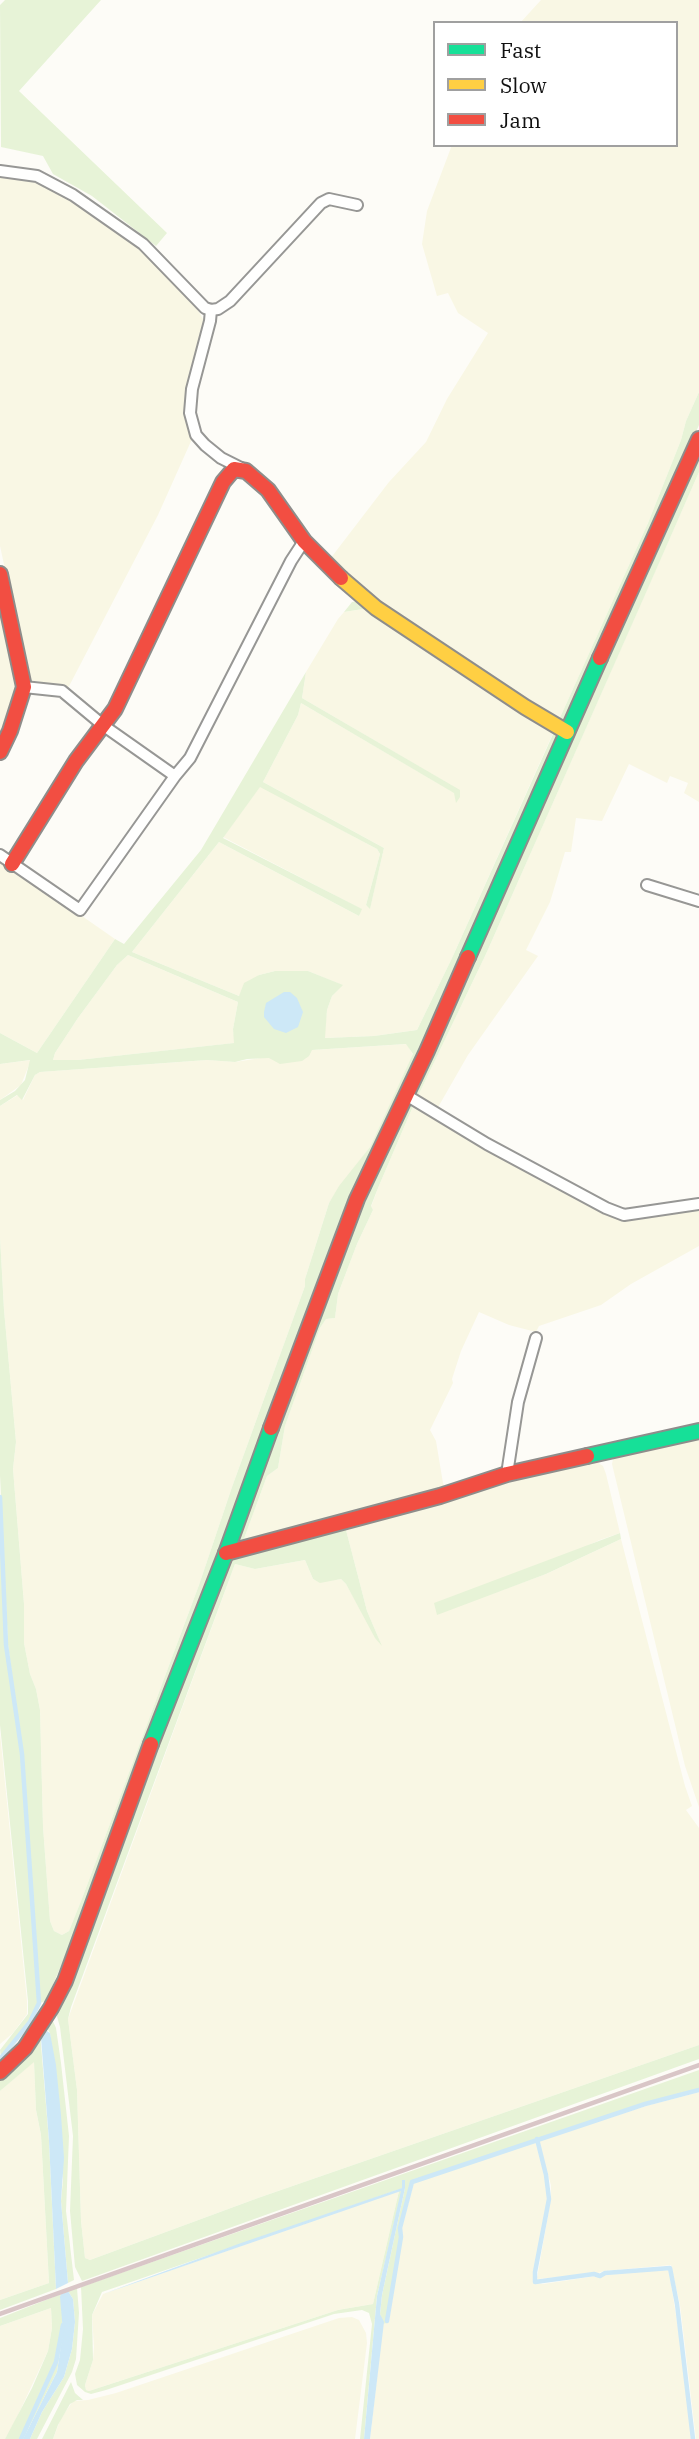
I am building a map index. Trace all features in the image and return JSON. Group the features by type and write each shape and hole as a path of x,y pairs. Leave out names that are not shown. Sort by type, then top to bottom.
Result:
{"main road":[{"path":"0,2072 25,2048 65,1981 130,1798 226,1553 293,1365 357,1199 406,1096 699,439"},
{"path":"6,859 115,709 223,482 234,468 246,471 268,490 304,541 350,587 376,608 567,732"},
{"path":"0,574 24,687 10,732 0,752"},
{"path":"226,1553 440,1496 507,1474 699,1431"}],"street":[{"path":"0,171 37,176 73,195 143,244 205,308 211,310 218,309 229,301 321,203 329,199 357,205"},
{"path":"211,310 192,389 190,413 196,435 205,445 220,458 246,471"},
{"path":"6,859 80,909 190,758 291,561 304,541"},
{"path":"24,687 62,691 104,726 175,776"},
{"path":"648,885 699,901"},
{"path":"406,1096 487,1144 624,1215 699,1204"},
{"path":"507,1474 518,1402 536,1338"}],"shaded area":[{"path":"541,0 699,0 699,392 648,523 558,722 359,588 330,559 389,482 426,442 447,399 488,333 458,313 448,293 437,296 422,244 427,211 451,147 678,147 678,21 522,21"},
{"path":"0,174 34,178 124,234 194,303 204,321 188,423 192,439 158,515 66,692 51,684 29,680 0,546"},
{"path":"699,472 699,802 684,793 688,783 670,776 667,783 629,764 602,821 576,818 571,852 565,852 550,902 526,950 538,956 468,1055 437,1109 417,1098 486,954"},
{"path":"0,595 20,693 0,745"},
{"path":"363,609 499,695 506,704 554,731 417,1030 374,1036 324,1038 327,1010 332,996 342,985 308,971 275,971 259,975 239,996 132,952 219,842 359,916 361,909 223,837 260,786 377,849 380,854 366,905 370,908 384,848 263,782 298,715 301,703 455,793 456,797 459,790 302,698 306,672 338,619 344,612"},
{"path":"0,859 115,939 37,1053 0,1033"},
{"path":"128,955 238,1002 233,1029 235,1043 78,1060 53,1060 78,1018 117,965"},
{"path":"407,1044 413,1055 370,1147 329,1203 305,1286 199,1585 83,1896 69,1931 62,1935 54,1931 50,1921 43,1827 40,1710 24,1643 24,1604 13,1469 16,1442 0,1237 0,1106 18,1095 23,1100 35,1075 40,1072 207,1060 235,1062 312,1050"},
{"path":"31,1060 21,1085 0,1100 0,1064"},
{"path":"414,1104 608,1210 699,1206 699,1246 631,1284 601,1305 539,1326 536,1332 509,1325 479,1312 461,1351 453,1383 430,1430 436,1441 447,1493 241,1547 267,1476 278,1468 285,1426 320,1328 326,1319 335,1318 338,1294 373,1210 371,1207 378,1188"},
{"path":"699,1435 699,1807 685,1766 612,1464 613,1459 619,1455"},
{"path":"597,1462 603,1466 606,1474 620,1533 437,1614 546,1574 621,1539 692,1806 686,1810 699,1828 699,2045 258,2198 90,2260 85,2258 81,2221 77,2090 68,2019 235,1564 255,1569 305,1560 313,1579 319,1582 341,1579 381,1644 367,1611 345,1526 498,1484"},
{"path":"0,1733 27,2014 13,2033 0,2044"},
{"path":"34,2061 49,2283 0,2300 0,2091"},
{"path":"699,2092 699,2439 696,2439 680,2305 671,2265 537,2278 551,2198 551,2185 538,2141"},
{"path":"536,2141 548,2200 533,2282 543,2284 601,2277 606,2274 669,2270 692,2439 370,2439 383,2324 389,2322 402,2227 414,2182"},
{"path":"399,2191 373,2304 338,2310 86,2390 85,2385 93,2360 92,2315 103,2294"},
{"path":"51,2308 52,2328 48,2351 10,2432 5,2439 0,2439 0,2326"},
{"path":"352,2317 359,2320 366,2333 367,2343 355,2439 53,2439 61,2418 73,2401 116,2393 339,2318"}],"green space":[{"path":"5,0 101,0 19,91 167,233 156,246 92,196 53,174 43,156 1,147 0,5"},
{"path":"699,392 699,425 563,725 558,722 648,523"},
{"path":"699,457 699,472 645,595 486,954 417,1098 411,1095"},
{"path":"358,601 564,734 335,1237 70,1945 46,2001 40,2003 23,1754 8,1645 0,1475 0,1237 16,1442 13,1469 24,1604 24,1643 40,1710 43,1827 50,1921 54,1931 62,1935 69,1931 83,1896 199,1585 305,1286 329,1203 370,1147 413,1054 406,1044 312,1050 302,1061 280,1064 269,1058 235,1062 207,1060 40,1072 35,1075 22,1100 17,1095 0,1106 0,1100 15,1091 25,1080 30,1060 0,1064 0,1033 37,1053 115,939 124,944 201,850 306,672 302,698 460,790 460,797 456,803 454,793 301,703 298,715 263,782 384,848 370,909 366,905 380,854 377,849 260,787 223,838 362,909 359,916 219,842 132,952 239,996 244,983 275,971 308,971 343,985 332,996 327,1010 325,1038 374,1036 417,1030 554,732 506,704 499,695 363,609 344,612 352,602","holes":["128,955 238,1002 233,1029 234,1043 78,1060 53,1060 78,1018 117,965"]},
{"path":"409,1101 414,1104 378,1188 371,1206 373,1210 338,1294 335,1318 326,1319 320,1328 285,1426 278,1468 267,1476 241,1547 235,1548 340,1260"},
{"path":"0,1508 5,1645 21,1754 38,2003 29,2021 1,2057 0,2050 28,2014 28,2001 0,1725"},
{"path":"345,1526 367,1611 382,1646 341,1579 320,1583 313,1579 305,1560 255,1569 235,1564 71,2007 68,2019 77,2090 81,2221 85,2258 90,2260 258,2198 699,2045 699,2059 82,2281 75,2267 70,2211 73,2136 56,2013 134,1804 232,1555"},
{"path":"620,1533 621,1539 546,1574 437,1615 434,1603"},
{"path":"52,2019 56,2028 69,2136 66,2211 74,2280 68,2283 61,2201 63,2180 50,2033 47,2028"},
{"path":"40,2033 49,2141 56,2289 0,2310 0,2300 49,2283 34,2062 0,2091 0,2077"},
{"path":"699,2070 699,2089 645,2103 411,2181 399,2228 400,2237 387,2323 383,2324 380,2314 382,2295 405,2188 404,2180 403,2188 102,2292 92,2315 93,2360 85,2385 89,2391 338,2310 373,2304 399,2191 402,2190 377,2296 364,2439 360,2439 372,2324 369,2313 362,2310 334,2314 91,2394 77,2385 75,2374 80,2360 83,2329 81,2287"},
{"path":"77,2288 79,2313 76,2359 72,2372 37,2439 30,2439 42,2412 64,2377 72,2349 75,2322 73,2299 68,2291"},
{"path":"61,2294 63,2332 57,2372 23,2439 5,2439 48,2351 52,2328 51,2308 0,2326 0,2318"},
{"path":"71,2382 75,2393 83,2400 70,2404 53,2439 42,2439"}],"water":[{"path":"284,992 290,992 297,998 303,1012 298,1027 286,1033 274,1029 264,1017 266,1003"},
{"path":"47,2031 50,2033 56,2065 64,2158 61,2201 68,2283 56,2289 41,2038"},
{"path":"402,2180 405,2180 405,2188 382,2295 380,2314 384,2322 370,2439 364,2439 377,2296 401,2191 103,2294 402,2188"},
{"path":"68,2291 73,2299 75,2322 72,2349 64,2377 42,2412 30,2439 23,2439 57,2372 63,2332 60,2297"}],"waterway":[{"path":"0,1497 6,1645 22,1754 39,2003 30,2022 0,2059"},
{"path":"387,2321 401,2237 400,2228 412,2182 645,2104 699,2090"},
{"path":"537,2139 549,2199 535,2282 670,2268 677,2304 693,2439"},
{"path":"21,2439 56,2362 63,2325"}],"railway":[{"path":"0,2314 699,2065"}],"traffic: fast":[{"path":"468,957 600,658"},
{"path":"151,1744 226,1553 271,1428"},
{"path":"587,1456 699,1431"}],"traffic: slow":[{"path":"341,578 376,608 567,732"}],"traffic: jam":[{"path":"600,658 699,439"},
{"path":"12,864 76,761 115,709 223,482 234,469 246,471 268,490 304,541 341,578"},
{"path":"0,574 24,687 10,731 0,752"},
{"path":"271,1428 357,1199 468,957"},
{"path":"226,1553 440,1496 507,1474 587,1456"},
{"path":"0,2072 25,2048 65,1981 151,1744"}]}
